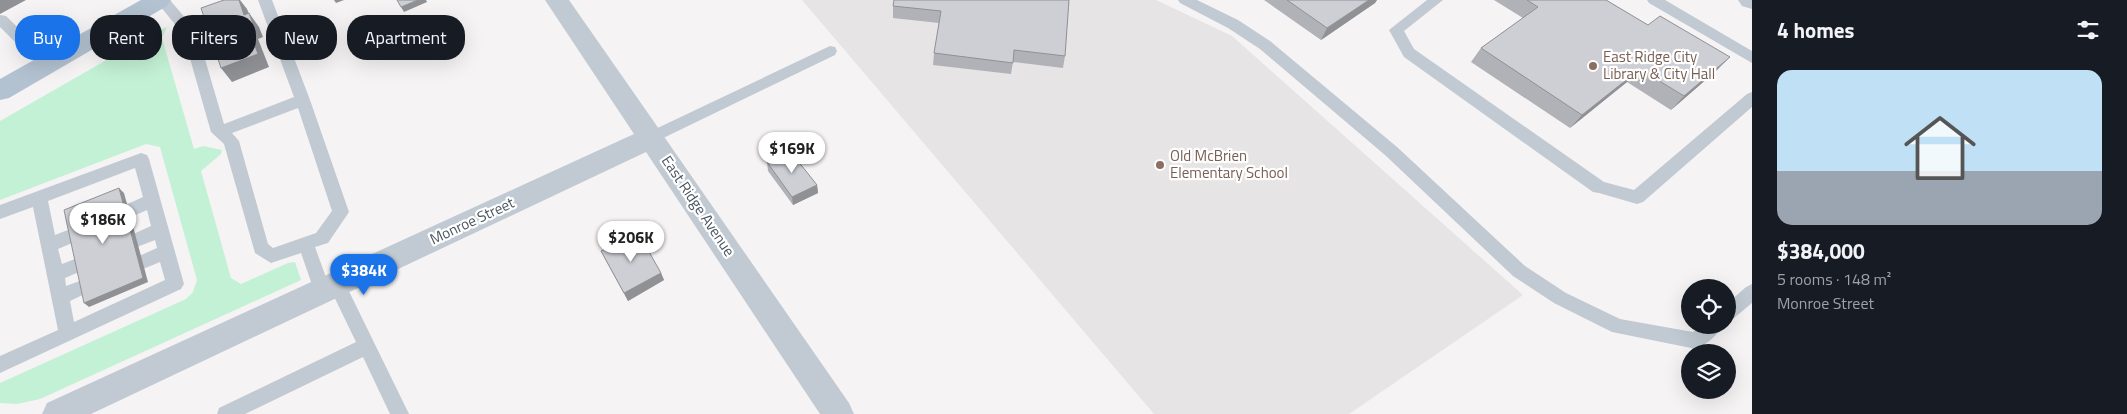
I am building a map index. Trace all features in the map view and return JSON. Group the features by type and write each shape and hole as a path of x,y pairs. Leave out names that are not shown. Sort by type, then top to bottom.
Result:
{"main road":[{"path":"0,91 161,0"}],"street":[{"name":"East Ridge Avenue","path":"557,0 652,137 838,414"},
{"name":"Monroe Street","path":"58,414 652,137"}],"lane":[{"path":"161,0 190,32 219,132 231,141 261,248 271,256 322,238 341,212 303,100 265,0"},
{"path":"1186,0 1233,24 1265,45 1391,151 1520,271 1560,298 1618,326 1696,341 1704,334"},
{"path":"1436,0 1396,30 1409,53 1599,187 1637,197 1752,98"},
{"path":"1654,0 1752,58"},
{"path":"1,20 46,64"},
{"name":"Monroe Street","path":"652,137 830,51"},
{"path":"219,132 303,100"},
{"path":"0,212 141,159 175,284 0,365"},
{"path":"39,198 68,334"},
{"path":"129,210 152,200"},
{"path":"137,240 160,230"},
{"path":"49,245 73,235"},
{"path":"306,244 329,288 367,346 400,414"},
{"path":"143,262 166,251"},
{"path":"55,274 80,264"},
{"path":"60,297 85,286"},
{"path":"1736,307 1752,292"},
{"path":"226,414 367,346"}],"shaded area":[{"name":"Old McBrien Elementary School","path":"802,0 1156,0 1232,36 1523,295 1349,414 1154,414"}],"green space":[{"path":"167,27 162,38 162,29"},
{"path":"162,38 194,149 203,146 222,150 221,154 201,171 231,278 241,284 288,263 295,262 301,280 40,399 17,404 0,403 0,383 186,299 193,292 197,280 160,147 146,144 0,200 0,121 107,60 162,60"}],"building":[{"path":"224,0 239,0 244,15 203,15 201,8"},
{"path":"397,0 418,0 401,7"},
{"path":"894,0 1069,0 1065,56 1014,50 1013,63 934,53 941,11 893,6"},
{"path":"1287,0 1369,0 1327,28"},
{"name":"East Ridge City Library & City Hall","path":"1527,0 1606,0 1648,25 1660,16 1730,57 1684,96 1640,69 1582,115 1481,48 1538,7"},
{"path":"218,60 242,60 221,68"},
{"path":"790,151 817,185 792,197 767,162"},
{"path":"119,188 143,278 84,303 64,210"},
{"path":"639,234 661,273 624,293 601,251"}],"place":[{"name":"East Ridge City Library & City Hall","path":"1593,66"},
{"name":"Old McBrien Elementary School","path":"1160,165"}]}
